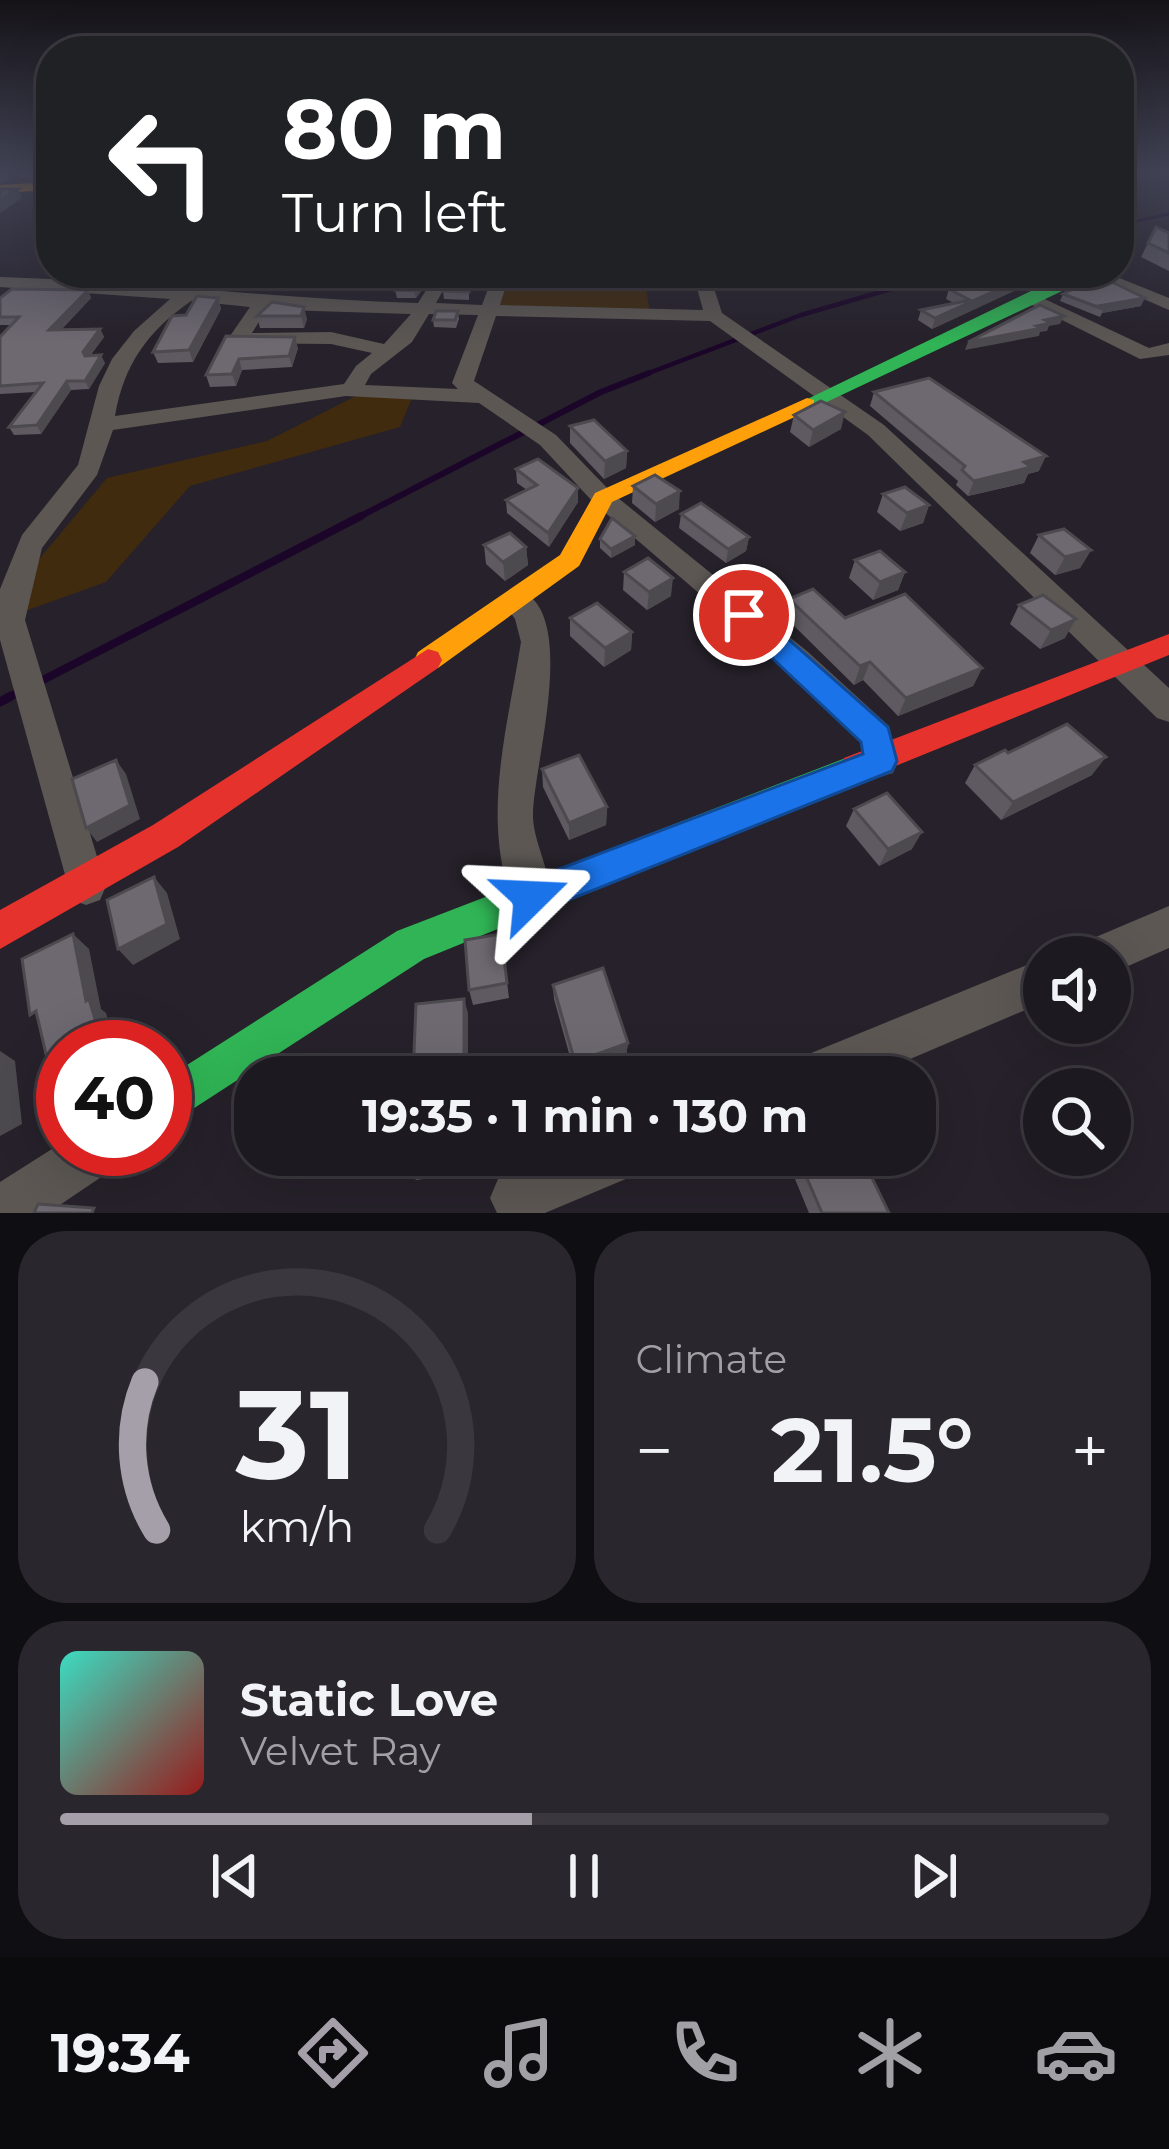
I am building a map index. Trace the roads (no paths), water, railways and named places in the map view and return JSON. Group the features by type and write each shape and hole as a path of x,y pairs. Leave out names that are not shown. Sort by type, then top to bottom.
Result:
{"street":[{"path":"0,282 36,285"},
{"path":"80,288 262,303 714,316"},
{"path":"351,390 363,370 405,338 437,288"},
{"path":"498,288 463,383 532,430 603,498 813,675 877,736 880,761"},
{"path":"706,288 714,316 876,430 1169,709"},
{"path":"0,930 86,886 214,810 570,560 603,498 1057,288"},
{"path":"1128,288 1169,305"},
{"path":"86,886 10,620 14,584 37,533 84,476 103,425 111,382 123,359 161,313 187,296"},
{"path":"1034,299 1147,355 1169,349"},
{"path":"262,303 238,339 331,338 388,351"},
{"path":"103,425 351,390 478,397"},
{"path":"516,598 530,617 537,642 513,817 531,897"},
{"path":"192,1087 411,945 1169,644"},
{"path":"1131,943 1169,927"},
{"path":"862,1056 1023,989"},
{"path":"1,1213 57,1176"},
{"path":"517,1198 571,1176"}],"waterway":[{"path":"641,376 801,315 894,288"},
{"path":"355,519 601,392 649,373"},
{"path":"39,682 361,516"},
{"path":"6,699 20,691"},
{"path":"0,702 11,696"}]}
